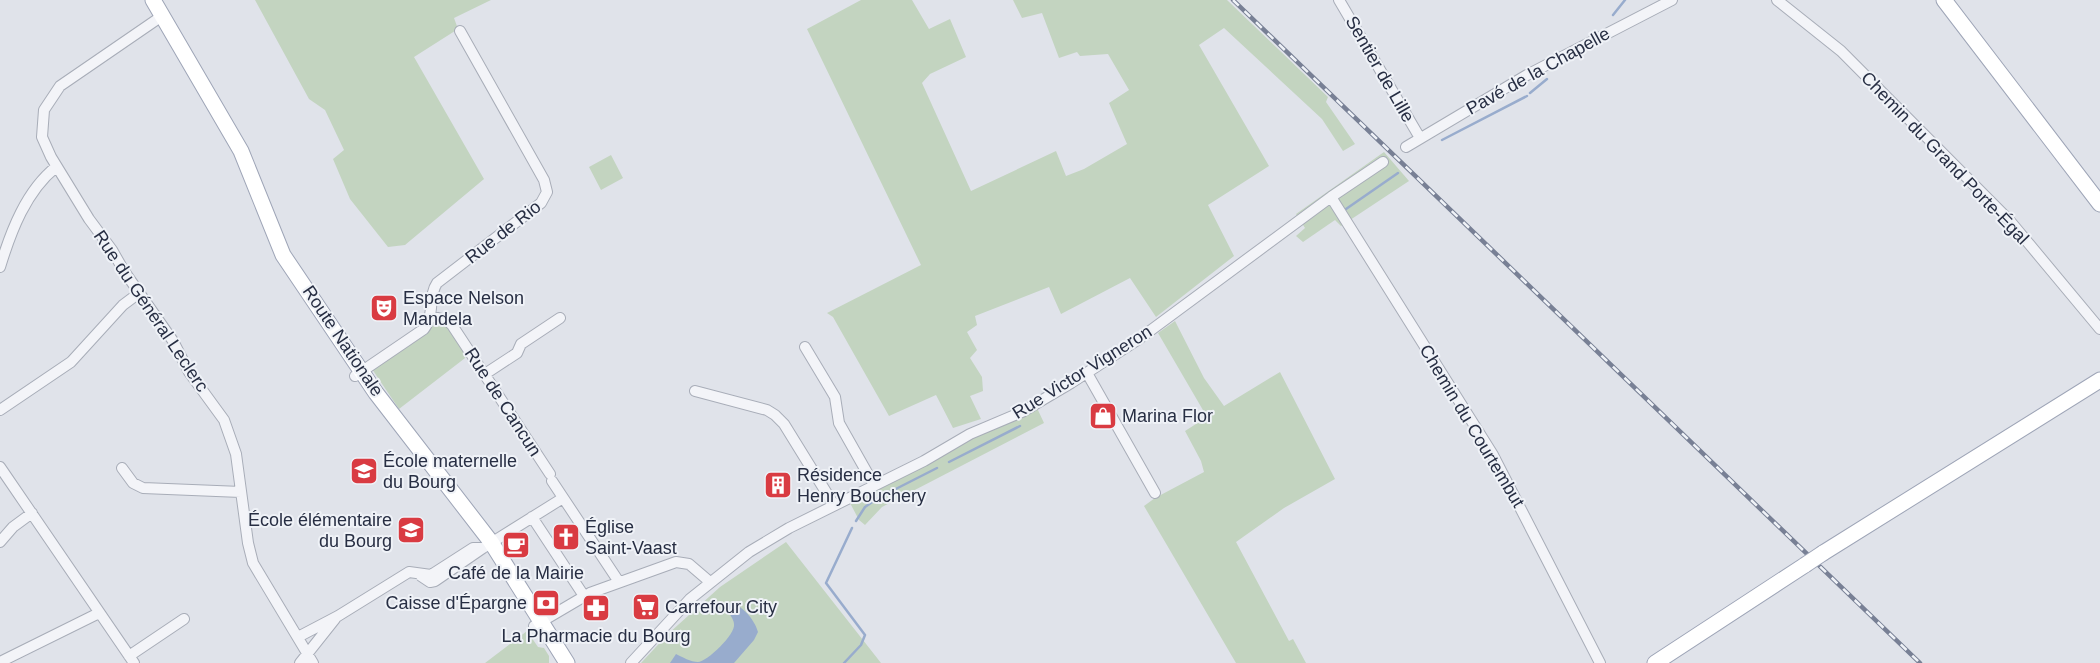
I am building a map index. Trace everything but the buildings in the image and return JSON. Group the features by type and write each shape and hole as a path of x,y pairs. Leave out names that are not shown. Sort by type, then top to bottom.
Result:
{"main road":[{"name":"Route Nationale","path":"144,0 159,18"},
{"name":"Route Nationale","path":"153,0 159,18 234,156 276,259 315,320 409,438 487,545 538,624 567,663"},
{"path":"1944,0 2100,204"},
{"path":"1957,0 2100,188"},
{"path":"1655,663 1823,553 2100,380"},
{"name":"Route Nationale","path":"538,624 558,663"}],"street":[{"name":"Sentier de Lille","path":"1339,0 1420,138"},
{"name":"Pavé de la Chapelle","path":"1406,147 1527,75 1672,0"},
{"name":"Chemin du Grand Porte-Égal","path":"1777,0 1841,51 2004,214 2100,329"},
{"name":"Rue du Général Leclerc","path":"159,18 65,82 51,96 44,110 42,132 47,150 56,167 176,346 189,372 224,420 235,446 248,543 256,569 310,659"},
{"name":"Rue de Rio","path":"430,316 434,289 437,283 541,203 548,192 544,180 460,30"},
{"name":"Rue Victor Vigneron","path":"631,663 666,622 710,582 768,540 924,461 970,434 1022,412 1086,373 1149,332 1331,197 1383,162"},
{"path":"0,267 17,221 41,182 56,167"},
{"name":"Chemin du Courtembut","path":"1331,197 1493,455 1600,663"},
{"path":"0,410 71,362 123,305 139,293"},
{"path":"358,373 424,328 430,316"},
{"name":"Rue de Cancun","path":"430,316 446,320 452,325 619,582"},
{"path":"485,374 518,353 521,344 560,318"},
{"path":"804,347 834,397 839,423 874,486"},
{"path":"1086,373 1155,494"},
{"path":"694,391 767,410 775,414 784,424 834,505"},
{"path":"0,466 132,660 184,619"},
{"path":"122,468 133,483 143,488 241,492"},
{"path":"298,637 338,616 409,572 417,572 427,581 435,581 487,545 563,498"},
{"path":"0,542 13,527 32,512"},
{"path":"532,517 584,596"},
{"path":"538,624 584,596 619,582 680,562 693,566 710,582"},
{"path":"0,662 99,613"},
{"path":"300,663 310,659 338,616"}],"green space":[{"path":"255,0 491,0 454,18 458,29 414,57 484,179 405,245 388,247 350,199 333,159 344,150 325,110 309,99"},
{"path":"861,0 912,0 929,29 950,19 966,57 930,74 922,83 971,191 1056,151 1066,176 1084,169 1127,144 1109,103 1129,90 1108,54 1080,56 1077,52 1059,58 1042,13 1022,18 1013,0 1227,0 1328,97 1326,102 1355,144 1343,151 1322,119 1224,28 1199,45 1269,166 1208,205 1234,256 1156,317 1130,278 1061,314 1049,287 975,316 977,325 967,332 977,350 970,358 982,377 983,391 970,396 981,419 953,428 936,395 889,416 833,317 827,313 921,265 807,29"},
{"path":"1384,152 1409,181 1341,226 1335,220 1303,242 1296,236 1305,228 1296,214"},
{"path":"611,155 623,178 601,190 589,167"},
{"path":"1175,321 1204,378 1224,406 1280,372 1335,479 1284,508 1236,542 1289,641 1293,639 1306,663 1236,663 1144,506 1155,498 1204,472 1201,461 1185,431 1207,417 1158,333"},
{"path":"435,322 448,325 469,355 399,409 372,369"},
{"path":"1037,408 1044,423 882,507 865,525 859,520 850,503 958,443"},
{"path":"786,542 881,663 641,663 668,634 720,587"},
{"path":"527,631 538,647 544,648 549,656 549,663 485,663"}],"water":[{"path":"728,603 738,606 747,613 754,622 758,632 754,640 734,663 670,663 676,654 692,661 702,661 720,647 730,634 734,624 725,607"}],"waterway":[{"path":"1613,15 1625,0"},
{"path":"1530,93 1547,79"},
{"path":"1442,140 1527,96"},
{"path":"1346,209 1398,173"},
{"path":"949,462 1020,426"},
{"path":"856,521 865,507 878,498 937,468"},
{"path":"844,663 861,645 865,635 826,583 852,528"}],"railway":[{"path":"1233,0 1920,663"}],"place":[{"name":"Espace Nelson Mandela","path":"384,308"},
{"name":"Marina Flor","path":"1103,416"},
{"name":"École maternelle du Bourg","path":"364,471"},
{"name":"Résidence Henry Bouchery","path":"778,485"},
{"name":"École élémentaire du Bourg","path":"411,530"},
{"name":"Église Saint-Vaast","path":"566,537"},
{"name":"Café de la Mairie","path":"516,545"},
{"name":"Caisse d'Épargne","path":"546,603"},
{"name":"Carrefour City","path":"646,607"},
{"name":"La Pharmacie du Bourg","path":"596,608"}]}
